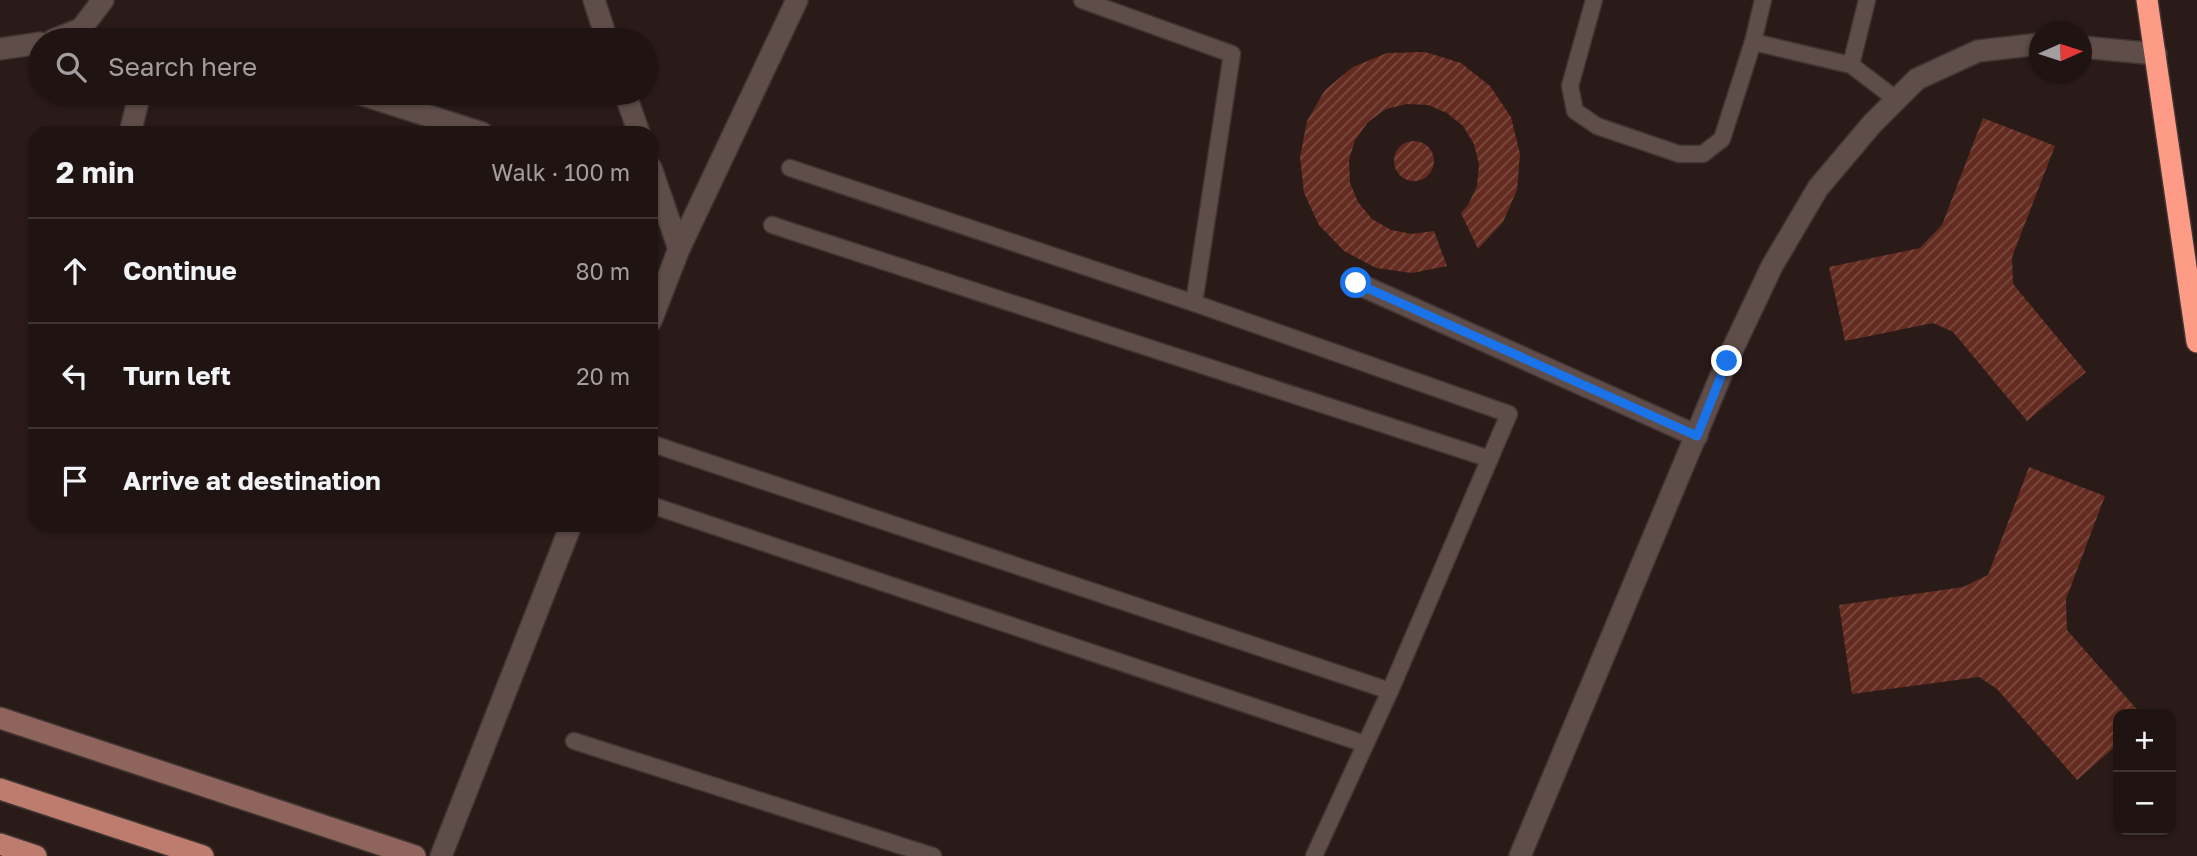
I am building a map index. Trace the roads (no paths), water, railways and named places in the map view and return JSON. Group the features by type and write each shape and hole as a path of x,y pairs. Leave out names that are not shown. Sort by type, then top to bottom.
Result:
{"highway":[{"path":"2147,0 2197,342"}],"main road":[{"path":"0,789 203,856"},
{"path":"0,844 36,856"}],"street":[{"path":"82,28 103,0"},
{"path":"594,0 603,28"},
{"path":"658,303 679,249 797,0"},
{"path":"0,49 28,45"},
{"path":"1520,856 1727,361 1767,278 1818,187 1872,124 1917,79 1978,51 2029,45"},
{"path":"2092,48 2156,54"},
{"path":"132,126 137,105"},
{"path":"394,105 460,126"},
{"path":"629,105 637,126"},
{"path":"658,196 679,249"},
{"path":"1356,283 1697,436"},
{"path":"441,856 568,532"},
{"path":"0,718 415,856"}],"lane":[{"path":"1082,0 1232,54 1194,303"},
{"path":"1594,0 1570,86 1575,111 1597,127 1679,154 1703,154 1722,139 1753,42 1763,0"},
{"path":"1852,65 1867,0"},
{"path":"1753,42 1852,65 1897,100"},
{"path":"790,168 1194,303 1509,414 1390,691 1314,856"},
{"path":"772,225 1490,459"},
{"path":"658,446 1390,691"},
{"path":"658,507 1366,744"},
{"path":"574,741 933,856"}]}
